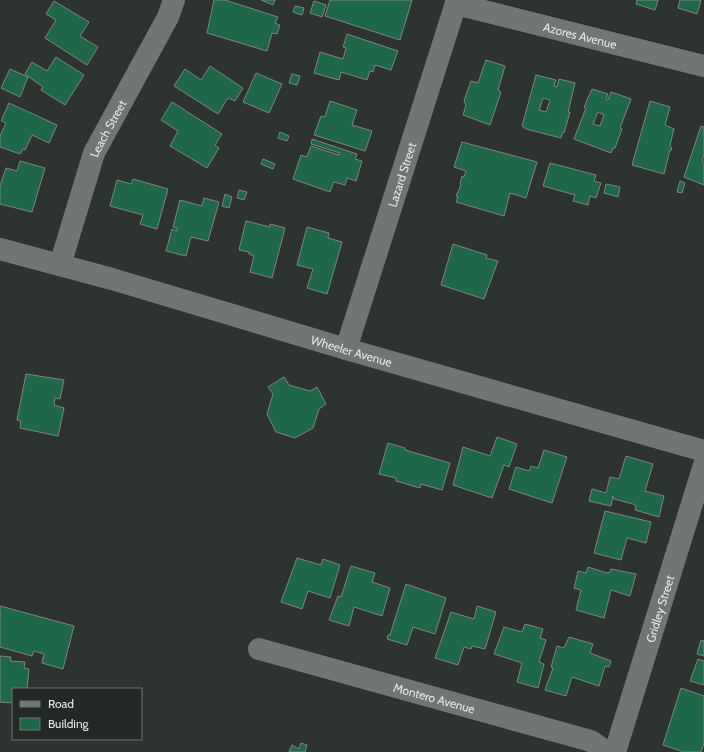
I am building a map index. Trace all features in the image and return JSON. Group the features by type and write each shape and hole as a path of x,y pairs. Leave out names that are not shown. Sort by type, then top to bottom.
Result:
{"street":[{"name":"Leach Street","path":"60,266 94,154 168,17 174,0"},
{"name":"Azores Avenue","path":"457,2 704,66"},
{"name":"Lazard Street","path":"346,349 457,2"},
{"name":"Wheeler Avenue","path":"0,249 704,451"},
{"name":"Gridley Street","path":"615,752 704,465"},
{"name":"Montero Avenue","path":"259,649 591,741 607,752"}],"building":[{"path":"214,0 225,0 278,17 275,23 280,25 277,34 272,33 267,51 207,33"},
{"path":"261,0 275,0 273,5"},
{"path":"330,0 412,0 400,40 325,16"},
{"path":"637,0 658,0 655,10 636,4"},
{"path":"680,0 701,0 697,14 678,8"},
{"path":"54,1 89,22 80,36 98,47 87,65 45,38 56,20 46,14"},
{"path":"314,1 326,5 322,17 310,13"},
{"path":"295,6 304,8 302,15 293,12"},
{"path":"347,34 398,51 391,70 375,65 373,72 370,71 367,80 341,72 339,80 314,73 320,52 343,59 346,48 343,47"},
{"path":"56,57 84,75 65,105 41,90 43,87 25,74 32,62 47,71"},
{"path":"486,60 505,66 498,90 501,92 490,125 463,115 466,105 464,101 471,81 478,83"},
{"path":"210,66 243,88 235,101 228,98 218,114 174,86 185,69 201,80"},
{"path":"10,69 28,77 20,97 1,88"},
{"path":"256,73 282,84 269,113 243,102"},
{"path":"292,74 300,76 297,85 289,83"},
{"path":"536,75 556,80 554,86 557,87 559,79 575,83 568,112 570,112 561,138 526,129 522,126","holes":["543,98 550,100 546,112 539,110"]},
{"path":"592,89 608,94 606,99 608,100 611,92 631,99 620,128 622,129 615,148 613,148 611,153 574,139 586,108 584,107","holes":["598,112 604,115 600,126 593,124"]},
{"path":"330,101 357,110 352,125 372,131 365,151 314,135 321,116 325,117"},
{"path":"650,101 670,107 665,125 674,129 670,145 672,150 670,150 664,174 632,165"},
{"path":"172,102 222,134 215,145 219,148 207,168 170,146 178,131 161,120"},
{"path":"9,103 57,125 49,143 32,135 25,150 23,149 20,154 0,147 0,136 6,123 1,121"},
{"path":"701,126 704,127 704,155 702,161 704,162 704,185 684,177"},
{"path":"280,132 289,136 287,141 278,138"},
{"path":"312,139 357,154 355,159 362,161 356,181 347,178 345,185 334,182 330,192 293,179 301,155 307,157 311,146 339,155 340,153 311,144"},
{"path":"462,142 537,162 526,198 510,193 504,216 456,202 458,197 456,196 461,185 462,176 464,177 466,171 454,167"},
{"path":"263,159 275,164 273,169 261,164"},
{"path":"20,161 45,168 32,212 0,204 0,186 6,168 17,171"},
{"path":"550,163 596,175 594,181 601,183 596,198 590,196 588,205 573,201 575,195 543,186"},
{"path":"133,179 168,189 157,229 140,224 143,215 110,206 117,180 131,184"},
{"path":"680,181 685,183 682,193 677,192"},
{"path":"606,184 620,187 618,197 604,193"},
{"path":"239,190 247,192 244,200 237,198"},
{"path":"225,194 232,197 229,208 222,206"},
{"path":"204,198 219,202 208,241 191,237 186,256 166,251 172,229 177,231 177,228 173,227 180,200 202,206"},
{"path":"246,221 270,227 270,224 285,228 272,278 250,272 254,256 249,254 249,252 239,250"},
{"path":"307,227 329,233 328,238 342,242 327,294 307,288 313,269 297,265"},
{"path":"453,244 487,255 486,258 498,261 484,299 441,285"},
{"path":"26,374 64,380 60,399 55,398 54,405 64,408 58,436 20,428 21,421 17,420"},
{"path":"284,377 289,385 310,391 317,387 326,404 319,409 313,428 295,438 276,432 267,414 273,394 268,387"},
{"path":"497,437 517,444 509,467 504,465 492,498 453,485 463,447 490,456"},
{"path":"388,443 405,448 405,450 450,463 442,490 421,484 420,488 396,481 396,478 379,474"},
{"path":"544,450 567,457 552,503 509,489 516,467 529,471 531,466 538,468"},
{"path":"626,456 653,464 645,491 664,496 659,517 635,510 636,506 633,504 614,499 613,496 611,506 589,501 592,489 606,493 610,477 619,479"},
{"path":"605,511 651,522 646,543 627,538 621,560 594,553"},
{"path":"297,558 321,565 323,559 340,565 330,598 308,591 302,609 281,602"},
{"path":"351,566 375,573 372,582 390,588 382,616 354,607 349,626 329,620 338,596 341,597"},
{"path":"588,567 607,573 610,572 611,569 636,574 630,596 611,590 604,618 576,610 581,590 574,588 578,571 586,573"},
{"path":"406,584 446,598 435,634 413,627 407,645 387,639 388,635 390,635"},
{"path":"0,606 74,626 63,669 42,663 44,654 34,651 32,656 0,647"},
{"path":"477,606 496,612 485,649 472,646 471,649 464,647 458,665 435,658 451,612 474,619"},
{"path":"525,624 543,629 540,638 546,640 539,662 544,664 538,688 517,682 522,663 494,654 504,627 522,632"},
{"path":"569,637 593,644 590,653 611,661 609,667 605,666 599,686 572,677 566,696 545,690 553,668 551,667 557,646 564,648"},
{"path":"701,640 704,641 704,656 697,654"},
{"path":"0,656 11,657 10,661 25,662 24,668 29,669 27,688 12,688 12,703 0,702"},
{"path":"698,659 704,661 704,685 690,681"},
{"path":"681,688 704,696 704,743 701,752 684,752 663,745"},
{"path":"301,743 307,745 305,752 289,752 292,745 299,749"}]}
